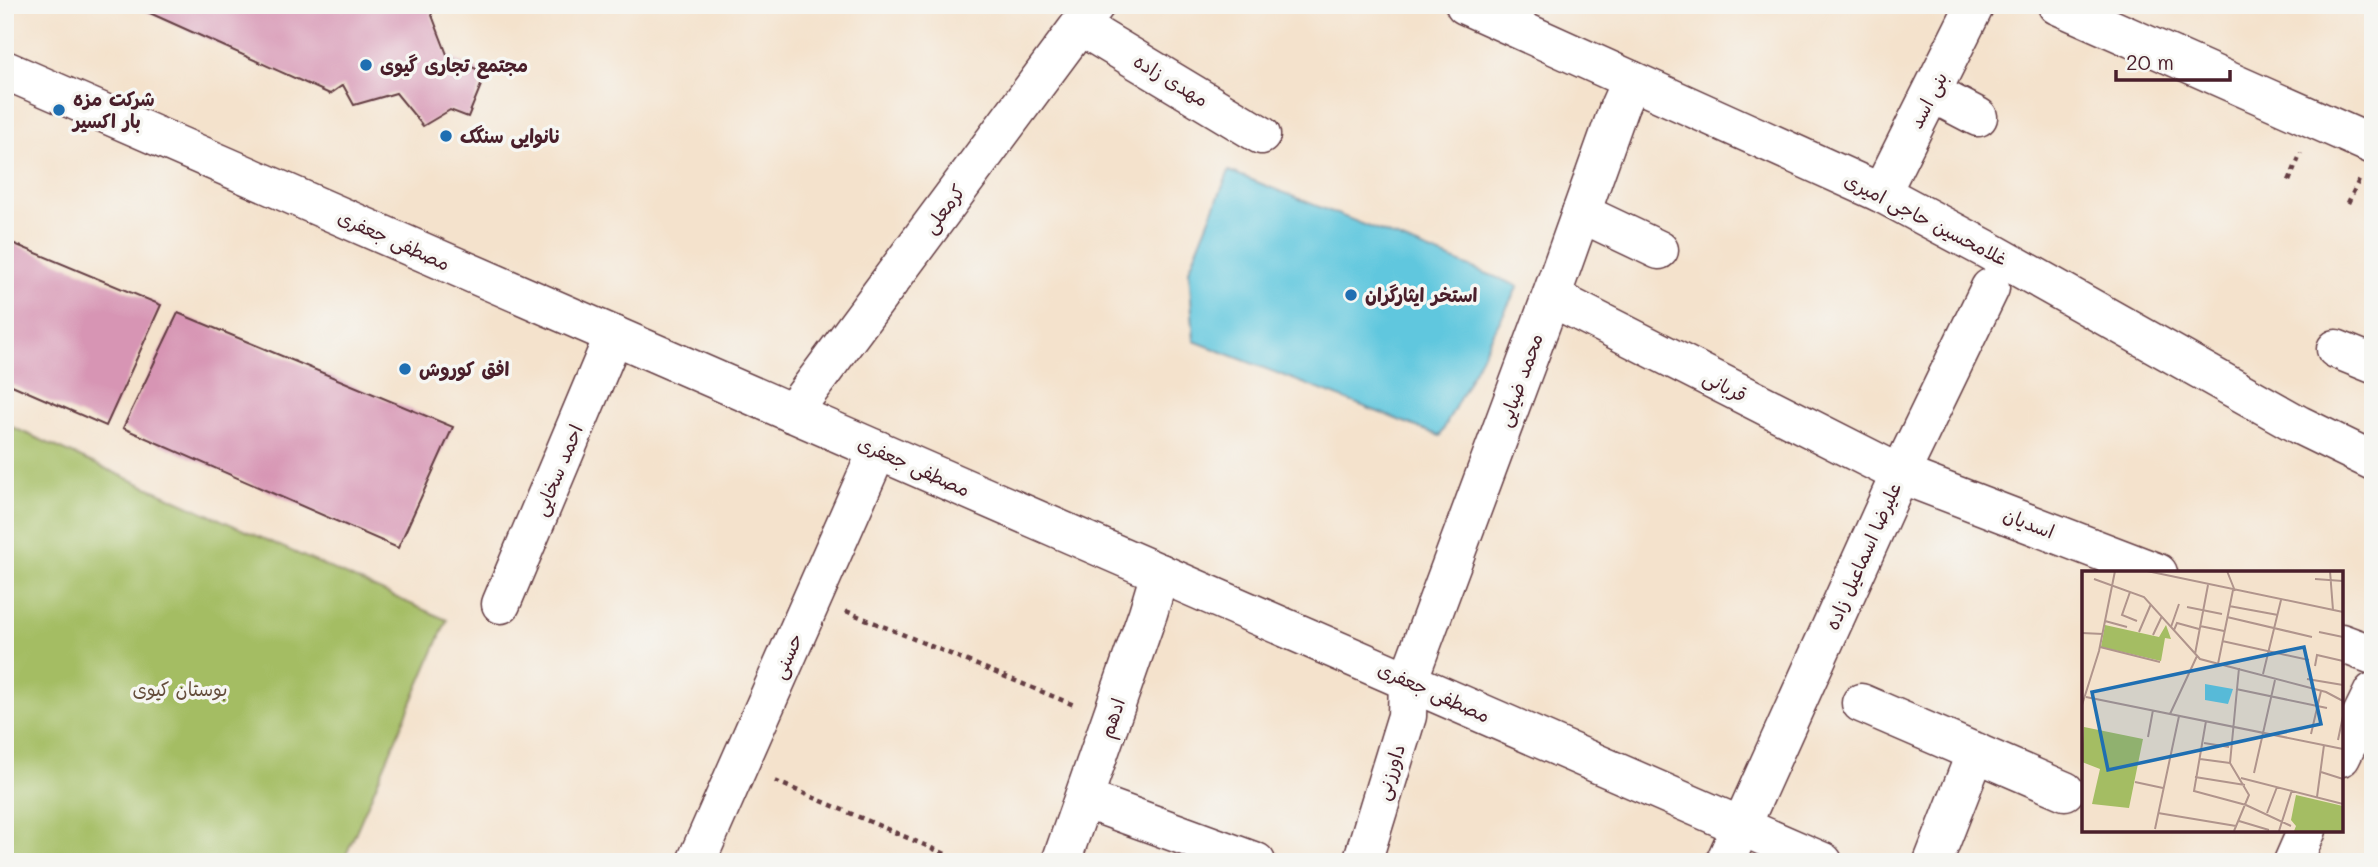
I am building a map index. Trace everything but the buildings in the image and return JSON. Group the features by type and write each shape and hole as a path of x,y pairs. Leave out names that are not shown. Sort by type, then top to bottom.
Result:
{"street":[{"name":"غلامحسین حاجی امیری","path":"1465,5 1532,19 1631,80 1881,193 2299,425 2373,461"},
{"name":"بنی اسد","path":"1881,193 1975,5"},
{"path":"2057,5 2102,15 2373,145"},
{"name":"مهدی زاده","path":"1088,15 1261,135"},
{"name":"کرمعلی","path":"792,413 1088,15"},
{"name":"مصطفی جعفری","path":"5,70 1823,862"},
{"name":"محمد ضیایی","path":"1408,681 1631,80"},
{"path":"1932,93 1978,117"},
{"path":"1581,213 1659,250"},
{"name":"علیرضا اسماعیل زاده","path":"1725,862 1900,474 1990,288"},
{"name":"قربانی","path":"1551,297 1900,474"},
{"name":"احمد سخایی","path":"501,604 614,335"},
{"path":"2336,349 2373,364"},
{"name":"حسنی","path":"696,862 878,450"},
{"name":"اسدیان","path":"1900,474 2153,571"},
{"name":"ادهم","path":"1062,862 1149,613 1160,573"},
{"path":"2343,644 2373,655"},
{"name":"داورزنی","path":"1362,862 1407,716 1408,681"},
{"path":"2343,753 2373,692"},
{"path":"1861,703 2066,792"},
{"path":"1933,862 1976,752"},
{"path":"1084,799 1256,862"},
{"path":"2293,862 2306,832"}],"path":[{"path":"813,597 1111,720"},
{"path":"739,765 964,862"}],"green space":[{"name":"بوستان کیوی","path":"5,424 447,620 343,862 5,862"}],"water":[{"name":"استخر ایثارگران","path":"1229,171 1518,286 1440,436 1194,341 1189,270"}],"place":[{"name":"مجتمع تجاری گیوی","path":"366,65"},
{"name":"شرکت مزه بار اکسیر","path":"59,110"},
{"name":"نانوایی سنگک","path":"446,136"},
{"name":"استخر ایثارگران","path":"1351,295"},
{"name":"افق کوروش","path":"405,369"}]}
